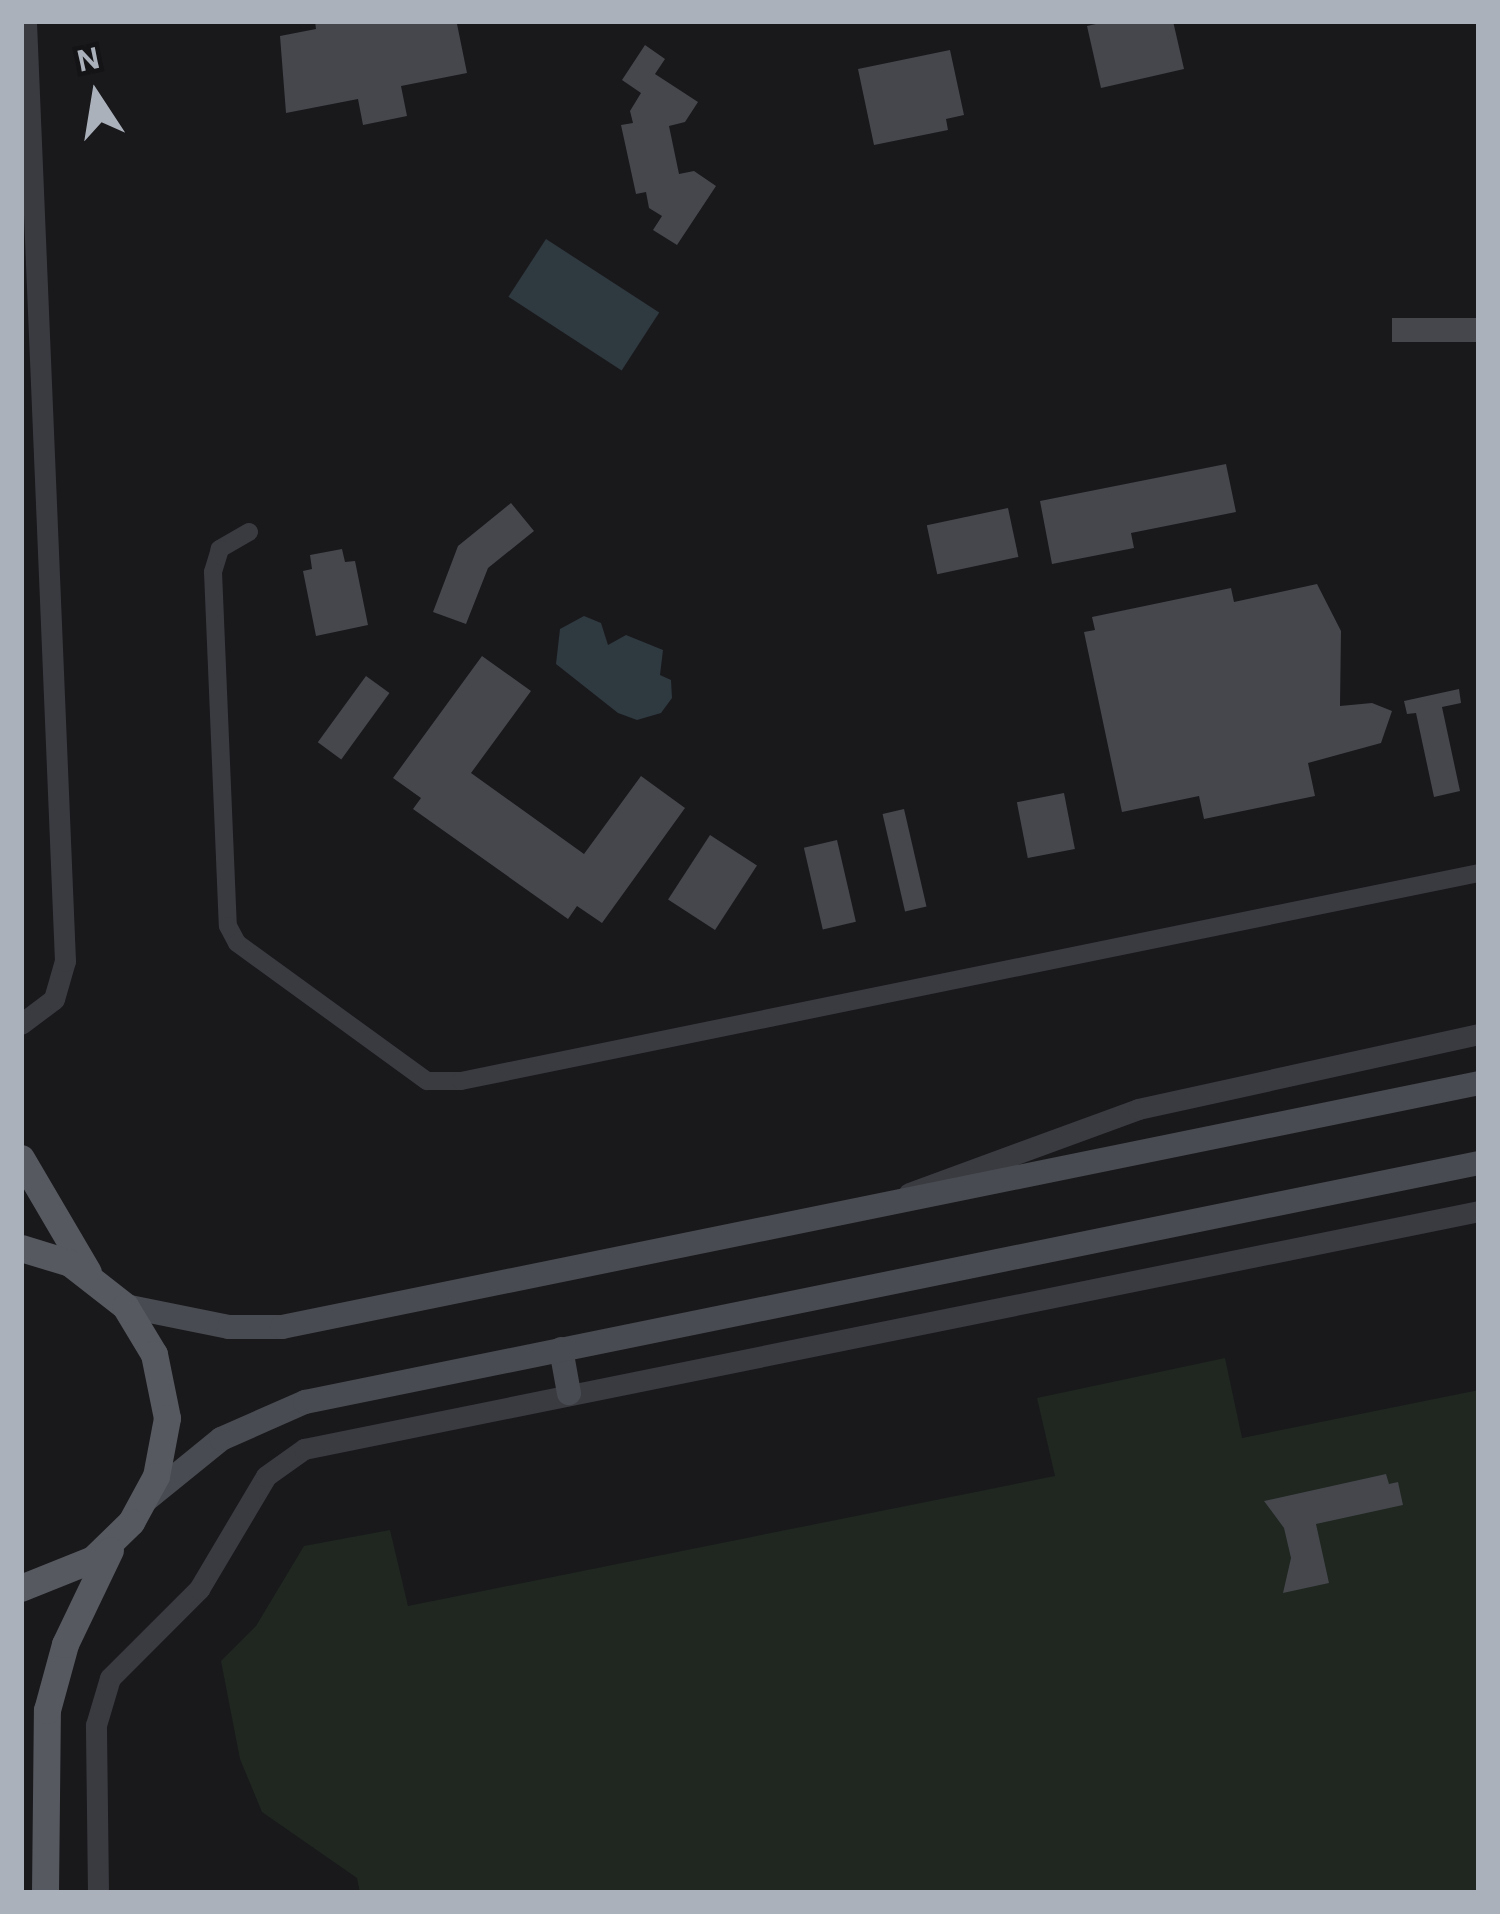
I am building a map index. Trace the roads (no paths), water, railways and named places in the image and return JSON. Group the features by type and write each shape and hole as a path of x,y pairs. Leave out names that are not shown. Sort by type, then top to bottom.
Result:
{"main road":[{"path":"125,1306 229,1327 282,1327 1479,1083"},
{"path":"21,1158 90,1275 125,1306 164,1385 164,1450 146,1500"},
{"path":"45,1893 46,1710 65,1644 114,1542 146,1500 221,1439 276,1412 561,1349 1479,1163"},
{"path":"21,1248 90,1275"},
{"path":"561,1349 569,1393"},
{"path":"21,1588 70,1572 114,1542"}],"street":[{"path":"21,1024 54,999 65,970 26,21"},
{"path":"249,532 220,550 213,572 228,926 288,983 427,1081 461,1081 1479,873"},
{"path":"876,1207 1005,1152 1138,1109 1479,1034"},
{"path":"98,1893 96,1725 104,1694 127,1655 207,1578 266,1476 319,1444 1479,1211"}]}
